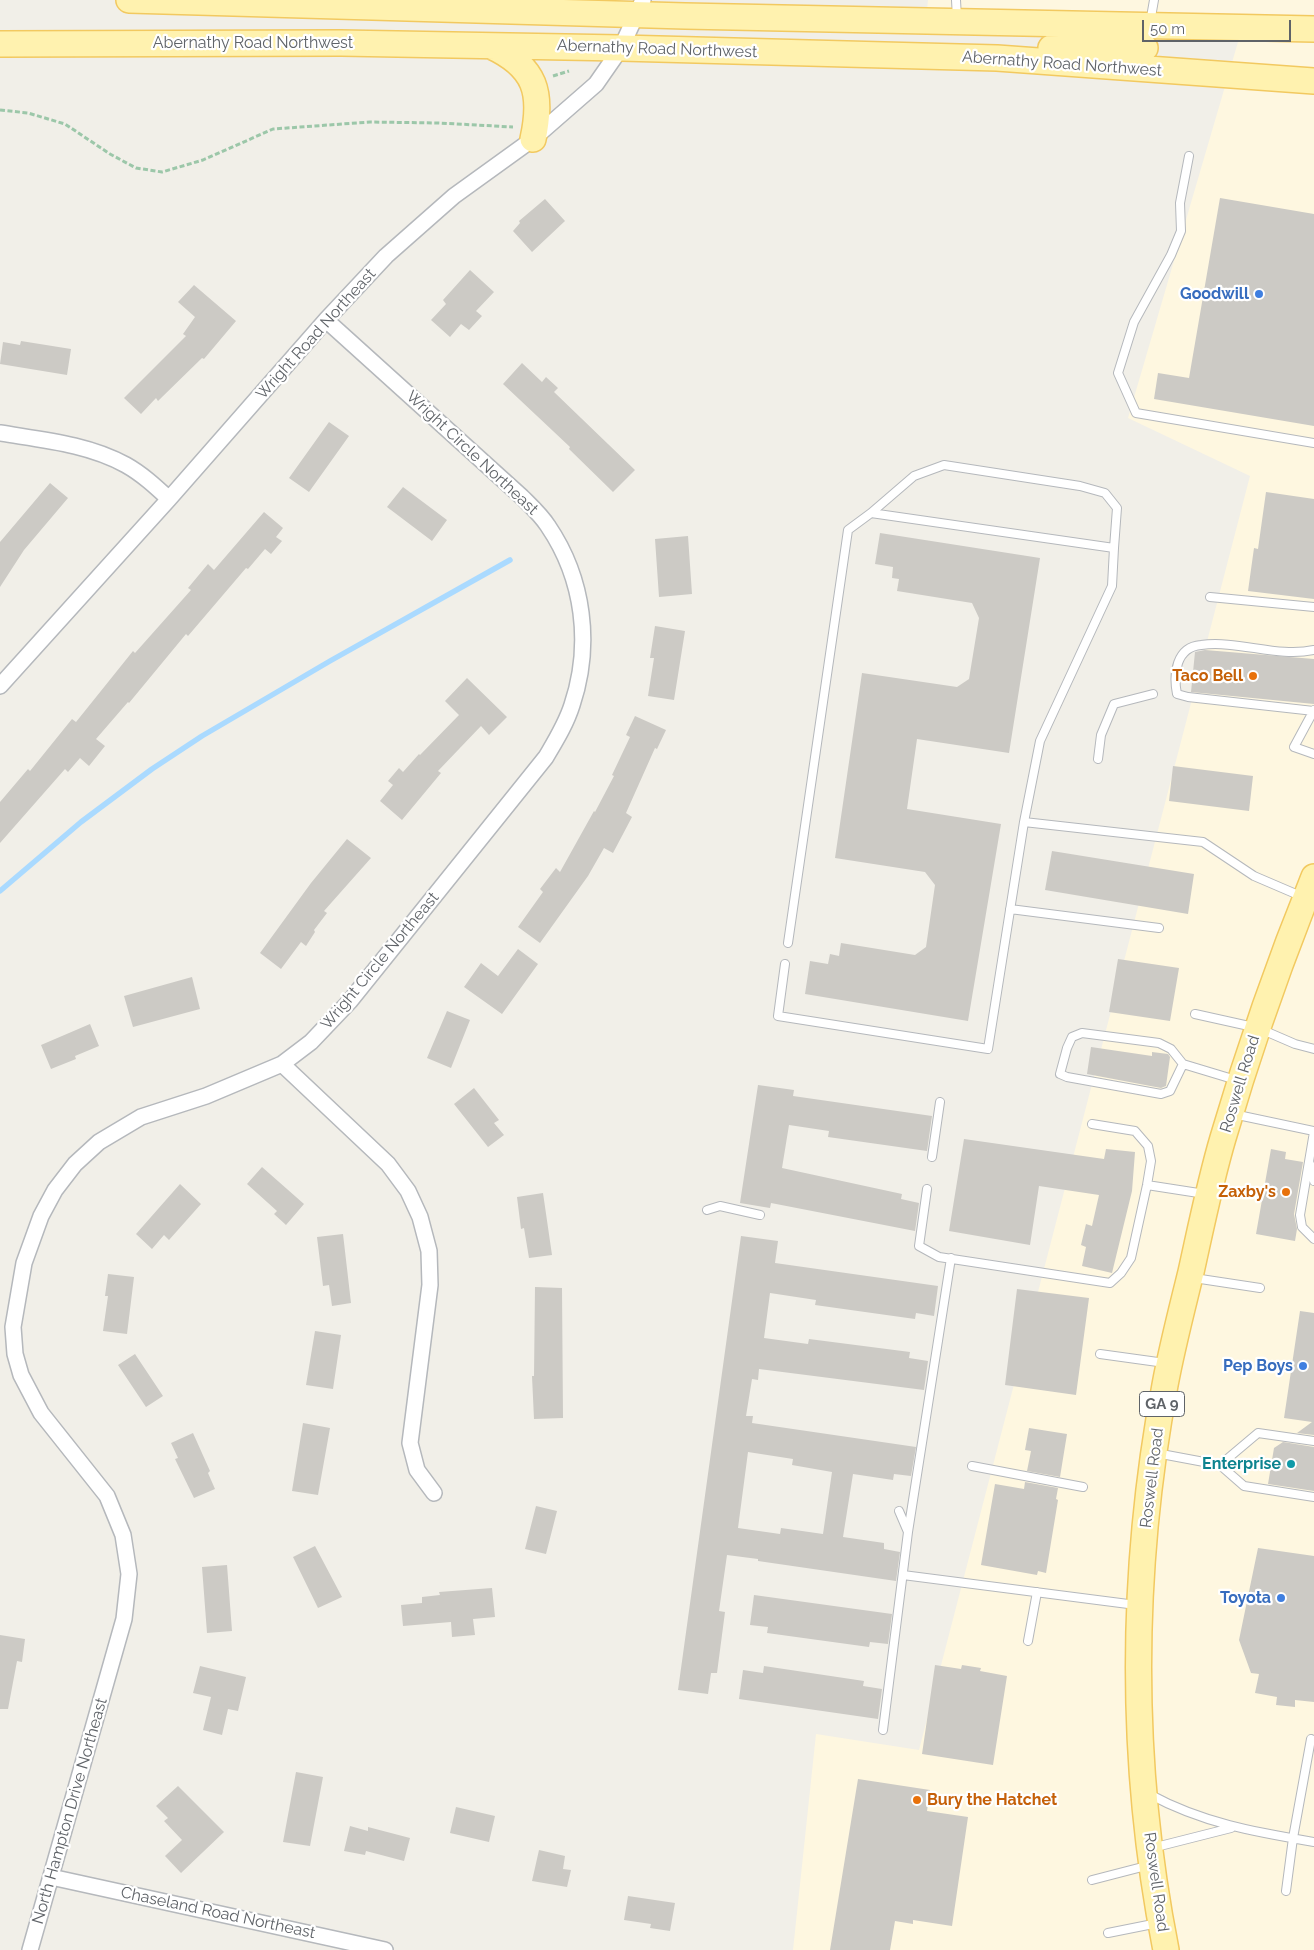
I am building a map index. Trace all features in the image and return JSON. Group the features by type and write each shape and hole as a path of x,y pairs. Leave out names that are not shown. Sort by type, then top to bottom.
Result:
{"main road":[{"name":"Abernathy Road Northwest","path":"128,0 957,11 1314,81"},
{"name":"Abernathy Road Northwest","path":"0,44 341,43 489,45 997,58 1145,48 1314,30"},
{"path":"489,45 516,59 524,69 536,93 538,117 523,133"},
{"name":"Roswell Road","path":"1166,1950 1151,1857 1144,1791 1138,1700 1144,1535 1154,1453 1169,1364 1208,1194 1258,1028 1292,930 1311,892"}],"street":[{"name":"Wright Road Northeast","path":"0,686 169,499 326,320 386,256 523,133 596,84 621,48 640,7"},
{"name":"Wright Circle Northeast","path":"109,1672 124,1619 129,1574 123,1535 107,1496 41,1413 21,1375 15,1354 14,1327 24,1263 41,1216 55,1190 75,1164 99,1142 141,1117 206,1096 282,1064 311,1042 350,1001 546,757 561,733 572,707 580,680 584,653 583,618 576,584 564,551 547,524 522,497 326,320"},
{"path":"0,433 79,446 103,454 126,465 148,479 169,499"},
{"path":"282,1064 388,1164 408,1191 420,1217 429,1251 430,1285 410,1443 417,1470 434,1493"},
{"name":"North Hampton Drive Northeast","path":"30,1950 109,1672"},
{"name":"Chaseland Road Northeast","path":"51,1877 385,1950"}],"lane":[{"path":"1145,48 1154,0"},
{"path":"1189,156 1180,203 1181,231 1171,255 1134,322 1118,373 1136,414 1314,443"},
{"path":"785,964 778,1016 988,1049 1024,822 1040,741 1112,586 1117,508 1105,492 1080,486 944,465 914,476 848,530 788,944"},
{"path":"871,513 1114,548"},
{"path":"1210,597 1314,607"},
{"path":"1314,650 1301,653 1200,644 1184,652 1176,666 1175,681 1177,694 1188,697 1314,710 1294,747 1314,754"},
{"path":"1098,759 1101,735 1114,704 1153,694"},
{"path":"1024,822 1203,842 1254,876 1311,892"},
{"path":"1010,909 1159,928"},
{"path":"1195,1014 1258,1028 1295,1044 1314,1049"},
{"path":"1183,1064 1170,1091 1161,1094 1067,1077 1060,1074 1066,1048 1072,1037 1082,1033 1158,1043 1172,1049 1183,1064 1241,1082"},
{"path":"932,1156 940,1102"},
{"path":"1231,1113 1314,1131 1300,1215 1302,1227 1314,1239"},
{"path":"927,1189 919,1246 940,1257 1110,1283 1121,1273 1131,1258 1151,1161 1148,1146 1135,1132 1092,1124"},
{"path":"1309,1161 1314,1181"},
{"path":"1147,1185 1208,1194"},
{"path":"707,1210 720,1206 760,1214"},
{"path":"883,1730 908,1532 951,1258"},
{"path":"1190,1277 1260,1288"},
{"path":"1100,1354 1169,1364"},
{"path":"1220,1465 1258,1432 1314,1441"},
{"path":"1154,1453 1220,1465 1244,1486 1314,1497"},
{"path":"972,1466 1083,1487"},
{"path":"899,1511 908,1532"},
{"path":"903,1575 1140,1606"},
{"path":"1028,1641 1037,1592"},
{"path":"1286,1891 1292,1838 1311,1739"},
{"path":"1144,1791 1186,1813 1233,1828 1314,1842"},
{"path":"1092,1880 1233,1828"},
{"path":"1108,1933 1161,1922"}],"path":[{"path":"548,78 572,70"},
{"path":"0,110 28,113 65,124 110,154 136,168 162,172 203,160 273,129 370,122 439,123 523,133"}],"shaded area":[{"path":"928,0 1314,0 1314,1950 793,1950 816,1734 919,1750 1250,476 1128,418 1238,42 925,31"}],"building":[{"name":"Goodwill","path":"1220,198 1314,214 1314,426 1154,399 1158,373 1189,378"},
{"path":"545,199 565,221 532,252 513,231 520,223 519,221"},
{"path":"470,270 494,292 476,311 482,316 469,330 461,324 450,337 431,320 446,304 443,300"},
{"path":"194,285 236,321 204,359 202,358 158,401 156,398 141,414 124,398 186,336 183,334 195,317 178,302"},
{"path":"21,341 71,349 67,375 0,364 3,342 20,345"},
{"path":"522,363 542,382 546,377 558,388 554,392 635,470 613,492 569,449 570,447 503,384"},
{"path":"329,422 349,436 309,492 289,478"},
{"path":"50,483 68,498 24,550 0,587 0,542"},
{"path":"403,487 447,520 432,541 387,507"},
{"path":"1266,492 1314,499 1314,599 1248,591 1254,548 1258,549"},
{"path":"264,512 283,528 276,537 282,541 271,554 265,549 248,569 246,568 188,636 186,634 129,703 96,739 105,746 89,766 80,758 68,772 65,769 0,843 0,802 28,769 30,771 72,719 76,722 133,651 135,653 191,590 188,588 208,564 214,570"},
{"path":"880,533 1040,558 1009,753 917,739 907,809 1001,824 968,1021 805,994 810,961 828,964 830,954 839,956 841,943 915,955 926,947 935,885 925,872 835,858 862,673 957,687 969,679 979,618 972,603 897,591 899,579 892,578 893,567 875,564"},
{"path":"688,536 692,594 659,597 655,539"},
{"path":"655,626 685,631 674,700 648,696 654,658 650,658"},
{"name":"Taco Bell","path":"1205,650 1314,659 1314,704 1191,692 1195,652"},
{"path":"467,678 507,717 489,735 481,726 438,771 441,773 402,820 380,801 393,785 388,781 399,768 403,772 459,715 445,701"},
{"path":"635,716 666,730 657,749 655,748 626,813 632,817 613,853 604,848 588,876 540,943 518,927 543,892 540,889 556,868 560,872 595,812 614,776 612,775 630,737 626,735"},
{"path":"1173,766 1253,776 1249,811 1169,801"},
{"path":"347,839 371,858 324,911 327,913 314,930 315,932 306,946 301,942 281,969 260,953 311,883"},
{"path":"1052,851 1194,874 1188,914 1045,890"},
{"path":"518,949 538,964 502,1014 464,987 481,963 498,976"},
{"path":"1118,959 1179,968 1170,1021 1109,1012"},
{"path":"192,977 200,1009 133,1027 124,996"},
{"path":"447,1011 470,1020 451,1068 427,1058"},
{"path":"90,1024 99,1046 75,1056 76,1059 51,1069 41,1045"},
{"path":"1091,1047 1152,1056 1152,1052 1168,1054 1170,1057 1166,1086 1161,1088 1087,1074"},
{"path":"758,1085 794,1090 793,1096 932,1116 927,1151 828,1137 829,1131 789,1125 782,1168 902,1194 901,1199 919,1203 915,1231 771,1203 770,1208 740,1203"},
{"path":"474,1088 499,1120 494,1123 504,1135 488,1147 454,1104"},
{"path":"964,1139 1104,1159 1106,1149 1135,1152 1132,1191 1112,1273 1082,1266 1086,1247 1081,1245 1086,1224 1092,1226 1099,1195 1039,1186 1030,1245 949,1231"},
{"path":"1271,1149 1286,1152 1285,1159 1303,1162 1294,1214 1297,1229 1295,1241 1256,1234"},
{"path":"262,1167 304,1204 286,1225 274,1214 277,1211 247,1184"},
{"path":"180,1184 201,1204 169,1240 164,1235 152,1249 136,1234"},
{"path":"543,1193 552,1255 529,1258 524,1228 521,1229 517,1197"},
{"path":"343,1234 351,1303 332,1306 329,1285 323,1286 317,1237"},
{"path":"741,1236 778,1241 775,1263 938,1286 934,1316 916,1313 915,1319 815,1305 816,1300 770,1293 764,1338 808,1344 809,1339 910,1352 909,1358 928,1361 924,1390 759,1369 758,1380 752,1379 746,1416 753,1416 752,1423 916,1447 911,1476 894,1474 893,1480 853,1474 843,1537 884,1543 884,1549 900,1552 896,1581 727,1555 719,1611 725,1612 717,1673 711,1673 708,1694 678,1690","holes":["748,1452 793,1459 792,1465 832,1472 823,1534 781,1528 780,1534 738,1528"]},
{"path":"108,1274 134,1277 127,1334 103,1331 108,1296 105,1296"},
{"path":"535,1287 562,1288 563,1418 534,1419 532,1376 534,1376"},
{"path":"1017,1289 1089,1298 1076,1395 1005,1385"},
{"name":"Pep Boys","path":"1300,1311 1314,1313 1314,1435 1297,1433 1312,1422 1284,1418"},
{"path":"315,1331 341,1335 333,1389 306,1385"},
{"path":"135,1354 163,1396 146,1407 118,1365"},
{"path":"303,1423 330,1428 318,1495 292,1491"},
{"path":"1029,1428 1067,1434 1060,1477 1027,1471 1031,1451 1025,1450"},
{"path":"193,1433 210,1471 208,1473 215,1489 194,1498 175,1459 178,1458 171,1443"},
{"name":"Enterprise","path":"1283,1442 1314,1447 1314,1491 1268,1484 1274,1448"},
{"path":"1025,1482 1058,1488 1056,1499 1058,1500 1046,1573 1038,1571 1037,1575 981,1565 995,1484 1024,1489"},
{"path":"536,1506 557,1511 546,1554 525,1549"},
{"path":"315,1546 342,1597 318,1608 293,1557"},
{"name":"Toyota","path":"1258,1548 1314,1556 1314,1702 1295,1700 1295,1707 1276,1705 1277,1697 1255,1693 1259,1674 1251,1673 1239,1640"},
{"path":"227,1565 232,1631 207,1633 202,1567"},
{"path":"492,1588 495,1617 473,1619 475,1635 452,1637 451,1622 403,1626 401,1605 422,1603 422,1597 440,1595 439,1592"},
{"path":"754,1595 892,1614 888,1644 870,1642 869,1647 767,1633 768,1627 750,1625"},
{"path":"0,1635 25,1639 22,1662 17,1661 8,1709 0,1709"},
{"path":"935,1665 961,1669 962,1665 981,1668 980,1671 1007,1676 993,1765 922,1754"},
{"path":"200,1666 246,1677 238,1711 228,1709 222,1735 203,1730 211,1697 193,1693"},
{"path":"764,1666 864,1681 863,1686 882,1689 878,1719 739,1699 743,1670 763,1673"},
{"path":"296,1772 323,1777 310,1846 283,1842"},
{"path":"858,1779 930,1790 927,1811 968,1817 952,1926 913,1920 913,1924 895,1921 890,1950 830,1950"},
{"path":"178,1786 224,1832 181,1873 165,1856 182,1840 164,1821 168,1818 156,1806"},
{"path":"456,1807 495,1816 489,1842 450,1833"},
{"path":"350,1826 368,1831 368,1827 410,1838 404,1861 366,1851 365,1855 344,1851"},
{"path":"539,1850 565,1856 563,1869 571,1870 567,1887 532,1881"},
{"path":"628,1896 675,1903 670,1931 650,1928 651,1924 624,1920"}],"waterway":[{"path":"0,891 81,822 152,769 202,736 330,661 510,560"}],"place":[{"name":"Goodwill","path":"1259,294"},
{"name":"Taco Bell","path":"1253,676"},
{"name":"Zaxby's","path":"1286,1192"},
{"name":"Pep Boys","path":"1303,1366"},
{"name":"Enterprise","path":"1291,1464"},
{"name":"Toyota","path":"1281,1598"},
{"name":"Bury the Hatchet","path":"917,1800"}]}
